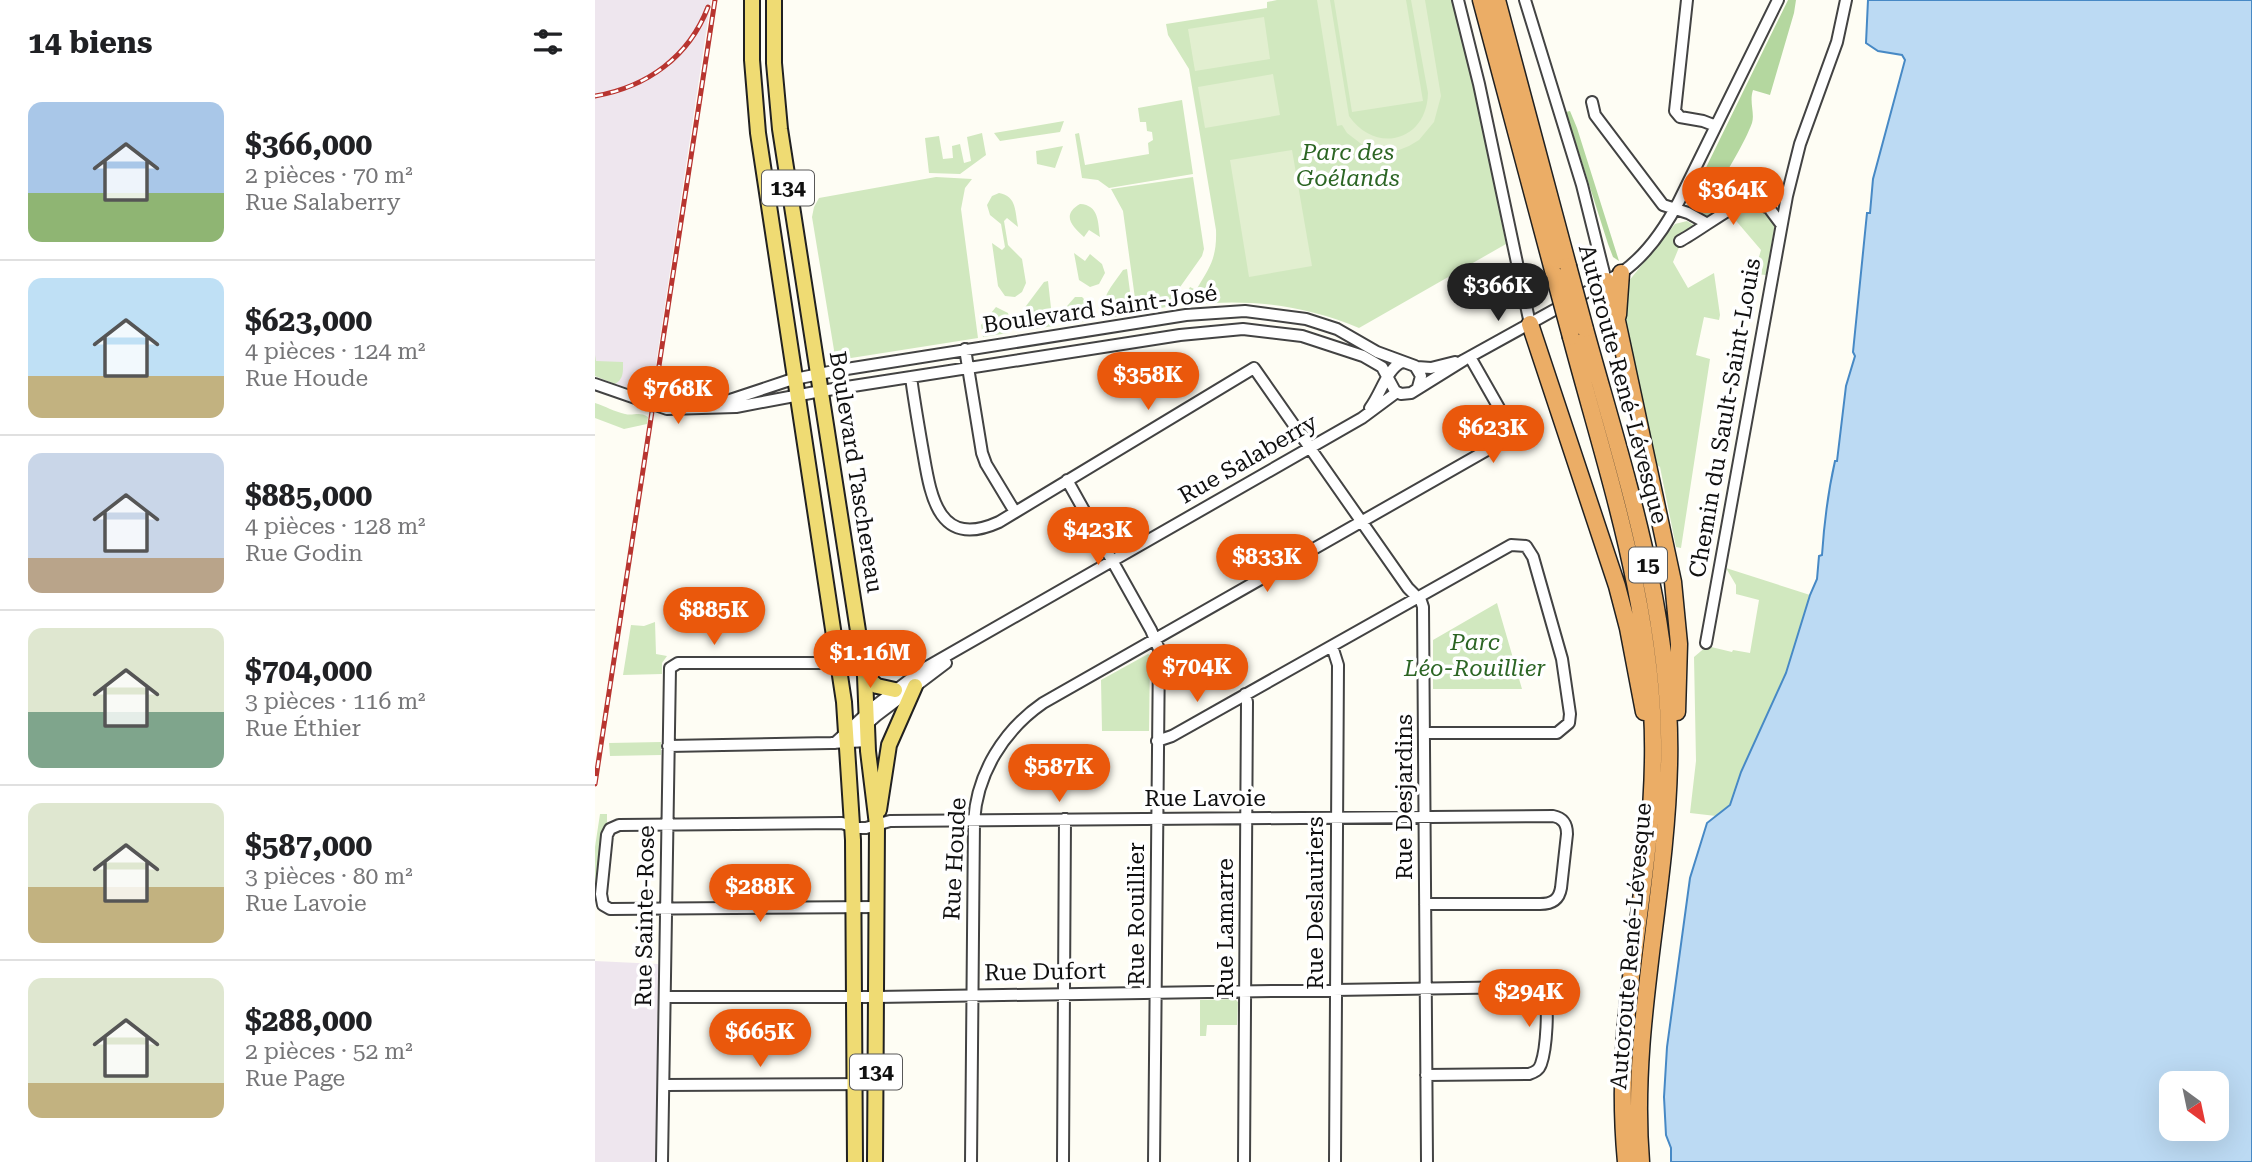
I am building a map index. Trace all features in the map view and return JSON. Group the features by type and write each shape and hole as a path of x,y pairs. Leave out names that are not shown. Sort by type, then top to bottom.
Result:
{"highway":[{"name":"Autoroute René-Lévesque","path":"1481,0 1646,558 1660,625 1668,709 1667,809 1640,1045 1641,1162"},
{"name":"Autoroute René-Lévesque","path":"1497,0 1561,270"},
{"path":"1617,321 1621,273"},
{"path":"1605,281 1617,321 1667,554 1677,615 1679,685 1667,809"},
{"path":"1530,324 1623,606 1653,762"},
{"name":"Autoroute René-Lévesque","path":"1578,332 1639,599 1651,691 1653,762 1648,840 1624,1050 1626,1162"}],"main road":[{"name":"Boulevard Taschereau","path":"752,0 752,51 757,120 839,663 843,740 853,827 855,1162"},
{"name":"Boulevard Taschereau","path":"774,0 774,63 778,117 865,676 867,741 877,825 875,1162"},
{"path":"757,120 778,117"},
{"path":"776,254 797,250"},
{"path":"865,676 877,686 895,690"},
{"path":"877,825 889,745 915,686"}],"street":[{"path":"1458,0 1479,84 1530,324"},
{"path":"1525,0 1582,185 1605,281"},
{"path":"1687,0 1675,111 1680,117 1716,126"},
{"path":"1467,358 1435,367 1417,367 1402,362 1393,367 1389,377 1391,386 1397,392 1409,394 1467,358 1621,273 1651,244 1675,210 1778,0"},
{"name":"Chemin du Sault-Saint-Louis","path":"1706,643 1787,196 1800,144 1837,42 1846,0"},
{"path":"1592,102 1595,115 1663,205 1688,213 1706,223"},
{"path":"1680,241 1699,231 1706,223 1749,200 1765,194 1787,196"},
{"path":"1749,200 1769,208 1781,224"},
{"name":"Boulevard Saint-José","path":"705,408 795,378 817,374 1186,315 1245,311 1292,316 1322,323 1402,362"},
{"name":"Boulevard Saint-José","path":"705,408 736,407 821,391 1191,333 1243,329 1275,331 1317,340 1374,362 1389,377"},
{"path":"965,349 984,459 1015,512"},
{"name":"Rue Houde","path":"971,1162 974,821 978,794 1001,744 1023,719 1054,697 1506,438 1509,429 1507,422 1467,358"},
{"path":"1417,367 1421,378 1418,387"},
{"name":"Rue Desjardins","path":"1067,480 1247,370 1255,369 1423,607 1427,1162"},
{"path":"911,377 930,491 938,511 953,524 970,529 988,526 1067,480"},
{"name":"Rue Salaberry","path":"1362,418 1389,377"},
{"path":"595,384 667,409 705,408"},
{"name":"Rue Salaberry","path":"843,740 895,690 925,668 1362,418 1397,392"},
{"name":"Rue Rouillier","path":"1067,480 1156,639 1159,653 1154,1162"},
{"path":"1157,741 1167,739 1511,545 1525,546 1533,557 1564,668 1570,714 1567,727 1557,733 1424,733"},
{"name":"Rue Salaberry","path":"866,720 973,642"},
{"name":"Rue Deslauriers","path":"1332,646 1338,665 1335,1162"},
{"path":"839,663 863,660"},
{"name":"Rue Sainte-Rose","path":"662,1162 669,670 672,665 678,663 839,663"},
{"name":"Rue Lamarre","path":"1244,1162 1247,819 1245,694"},
{"path":"668,746 867,741"},
{"name":"Rue Lavoie","path":"666,909 614,909 604,905 601,894 610,829 619,825 842,823 866,828 890,821 1065,819 1553,816 1565,823 1567,834 1561,892 1554,902 1425,904"},
{"path":"1063,1162 1065,819"},
{"path":"666,909 878,907"},
{"name":"Rue Dufort","path":"665,997 877,997 1532,987 1543,992 1547,1007 1542,1060 1533,1073 1426,1075"},
{"path":"664,1085 876,1084"}],"shaded area":[{"path":"595,0 711,0 651,397 595,376"},
{"path":"595,961 658,964 656,1162 595,1162"}],"green space":[{"path":"1317,0 1330,0 1349,116 1360,128 1373,136 1386,139 1410,132 1425,109 1428,93 1411,0 1425,0 1441,96 1434,122 1419,140 1399,150 1386,151 1364,146 1347,133 1342,125 1337,126"},
{"path":"1334,0 1406,0 1423,101 1352,112"},
{"name":"Parc des Goélands","path":"1453,0 1470,66 1506,244 1359,328 1318,314 1275,305 1233,302 1189,305 1185,297 1190,287 1196,290 1209,268 1214,255 1216,230 1189,69 1168,35 1166,24 1267,8 1267,2"},
{"path":"1788,0 1796,0 1794,13 1770,95 1753,90 1752,123 1730,166 1716,189 1696,188"},
{"path":"1264,17 1270,59 1195,71 1188,29"},
{"path":"1273,74 1280,115 1205,128 1198,87"},
{"path":"1182,100 1193,174 1109,188 1098,180 1082,178 1075,134 1079,133 1085,165 1149,154 1148,143 1153,140 1152,132 1147,131 1146,122 1140,122 1138,108"},
{"path":"1570,111 1619,261 1613,257 1608,244 1566,112"},
{"path":"1064,121 1060,132 1000,141 994,133"},
{"path":"982,133 986,155 960,174 929,173 925,138 939,136 943,159 953,158 952,146 960,144 964,163 971,161 967,137"},
{"path":"1063,146 1055,168 1037,164 1036,151"},
{"path":"1292,150 1312,266 1249,277 1230,160"},
{"path":"936,177 972,179 965,188 961,209 978,338 832,361 834,350 812,217 819,198"},
{"path":"1193,177 1204,249 1202,256 1166,307 1137,313 1123,211 1111,189"},
{"path":"1723,178 1764,187 1709,216 1697,213 1687,205 1696,188 1716,189"},
{"path":"999,193 1012,201 1018,227 1007,218 1004,221 1008,245 1022,259 1026,283 1022,292 1015,297 1005,296 998,286 992,243 1002,250 1005,247 1001,224 990,215 987,205 992,196"},
{"path":"1080,204 1091,207 1094,211 1100,237 1089,230 1084,237 1072,225 1071,212"},
{"path":"1752,206 1764,209 1775,224 1766,275 1754,274 1761,250 1732,216"},
{"path":"1687,221 1697,227 1680,245 1673,262 1688,288 1714,273 1720,315 1719,320 1704,317 1696,355 1710,359 1681,548 1676,547 1660,467 1657,465 1655,471 1623,328 1628,282 1675,224"},
{"path":"1074,253 1085,261 1090,254 1102,264 1105,273 1099,284 1090,287 1079,280"},
{"path":"1127,269 1133,314 1108,318 1105,299 1123,270"},
{"path":"1048,281 1053,326 1030,330 1023,322 1023,310 1044,282"},
{"path":"1075,297 1082,297 1088,303 1090,313 1086,321 1062,325 1060,314"},
{"path":"996,307 1008,313 1011,325 1008,333 983,337 981,325"},
{"path":"595,355 596,361 623,362 618,382 615,384 595,376"},
{"path":"595,403 625,414 645,415 648,417 647,424 624,429 595,418"},
{"path":"1726,568 1810,595 1786,673 1741,772 1730,805 1716,816 1690,813 1696,761 1694,657 1707,646 1750,653 1759,600 1736,594 1736,585"},
{"name":"Parc Léo-Rouillier","path":"1497,603 1522,689 1433,689 1433,640"},
{"path":"655,622 656,654 667,656 662,663 662,674 623,675 631,625 644,626"},
{"path":"1148,654 1149,731 1102,731 1101,680"},
{"path":"661,742 661,755 610,756 609,743"},
{"path":"600,814 607,814 607,825 603,833 595,902 595,847"},
{"path":"1235,999 1238,1002 1237,1025 1207,1025 1206,1036 1200,1036 1200,1000"}],"water":[{"path":"1868,0 2252,0 2252,1162 1671,1162 1664,1097 1667,1047 1690,878 1707,823 1730,805 1741,772 1786,673 1817,579 1819,556 1822,555 1846,386 1855,356 1853,352 1867,213 1870,213 1873,179 1905,60 1902,55 1878,51 1866,43"}],"railway":[{"path":"595,784 715,0"},
{"path":"595,96 632,85 664,67 690,41 708,7"}]}
